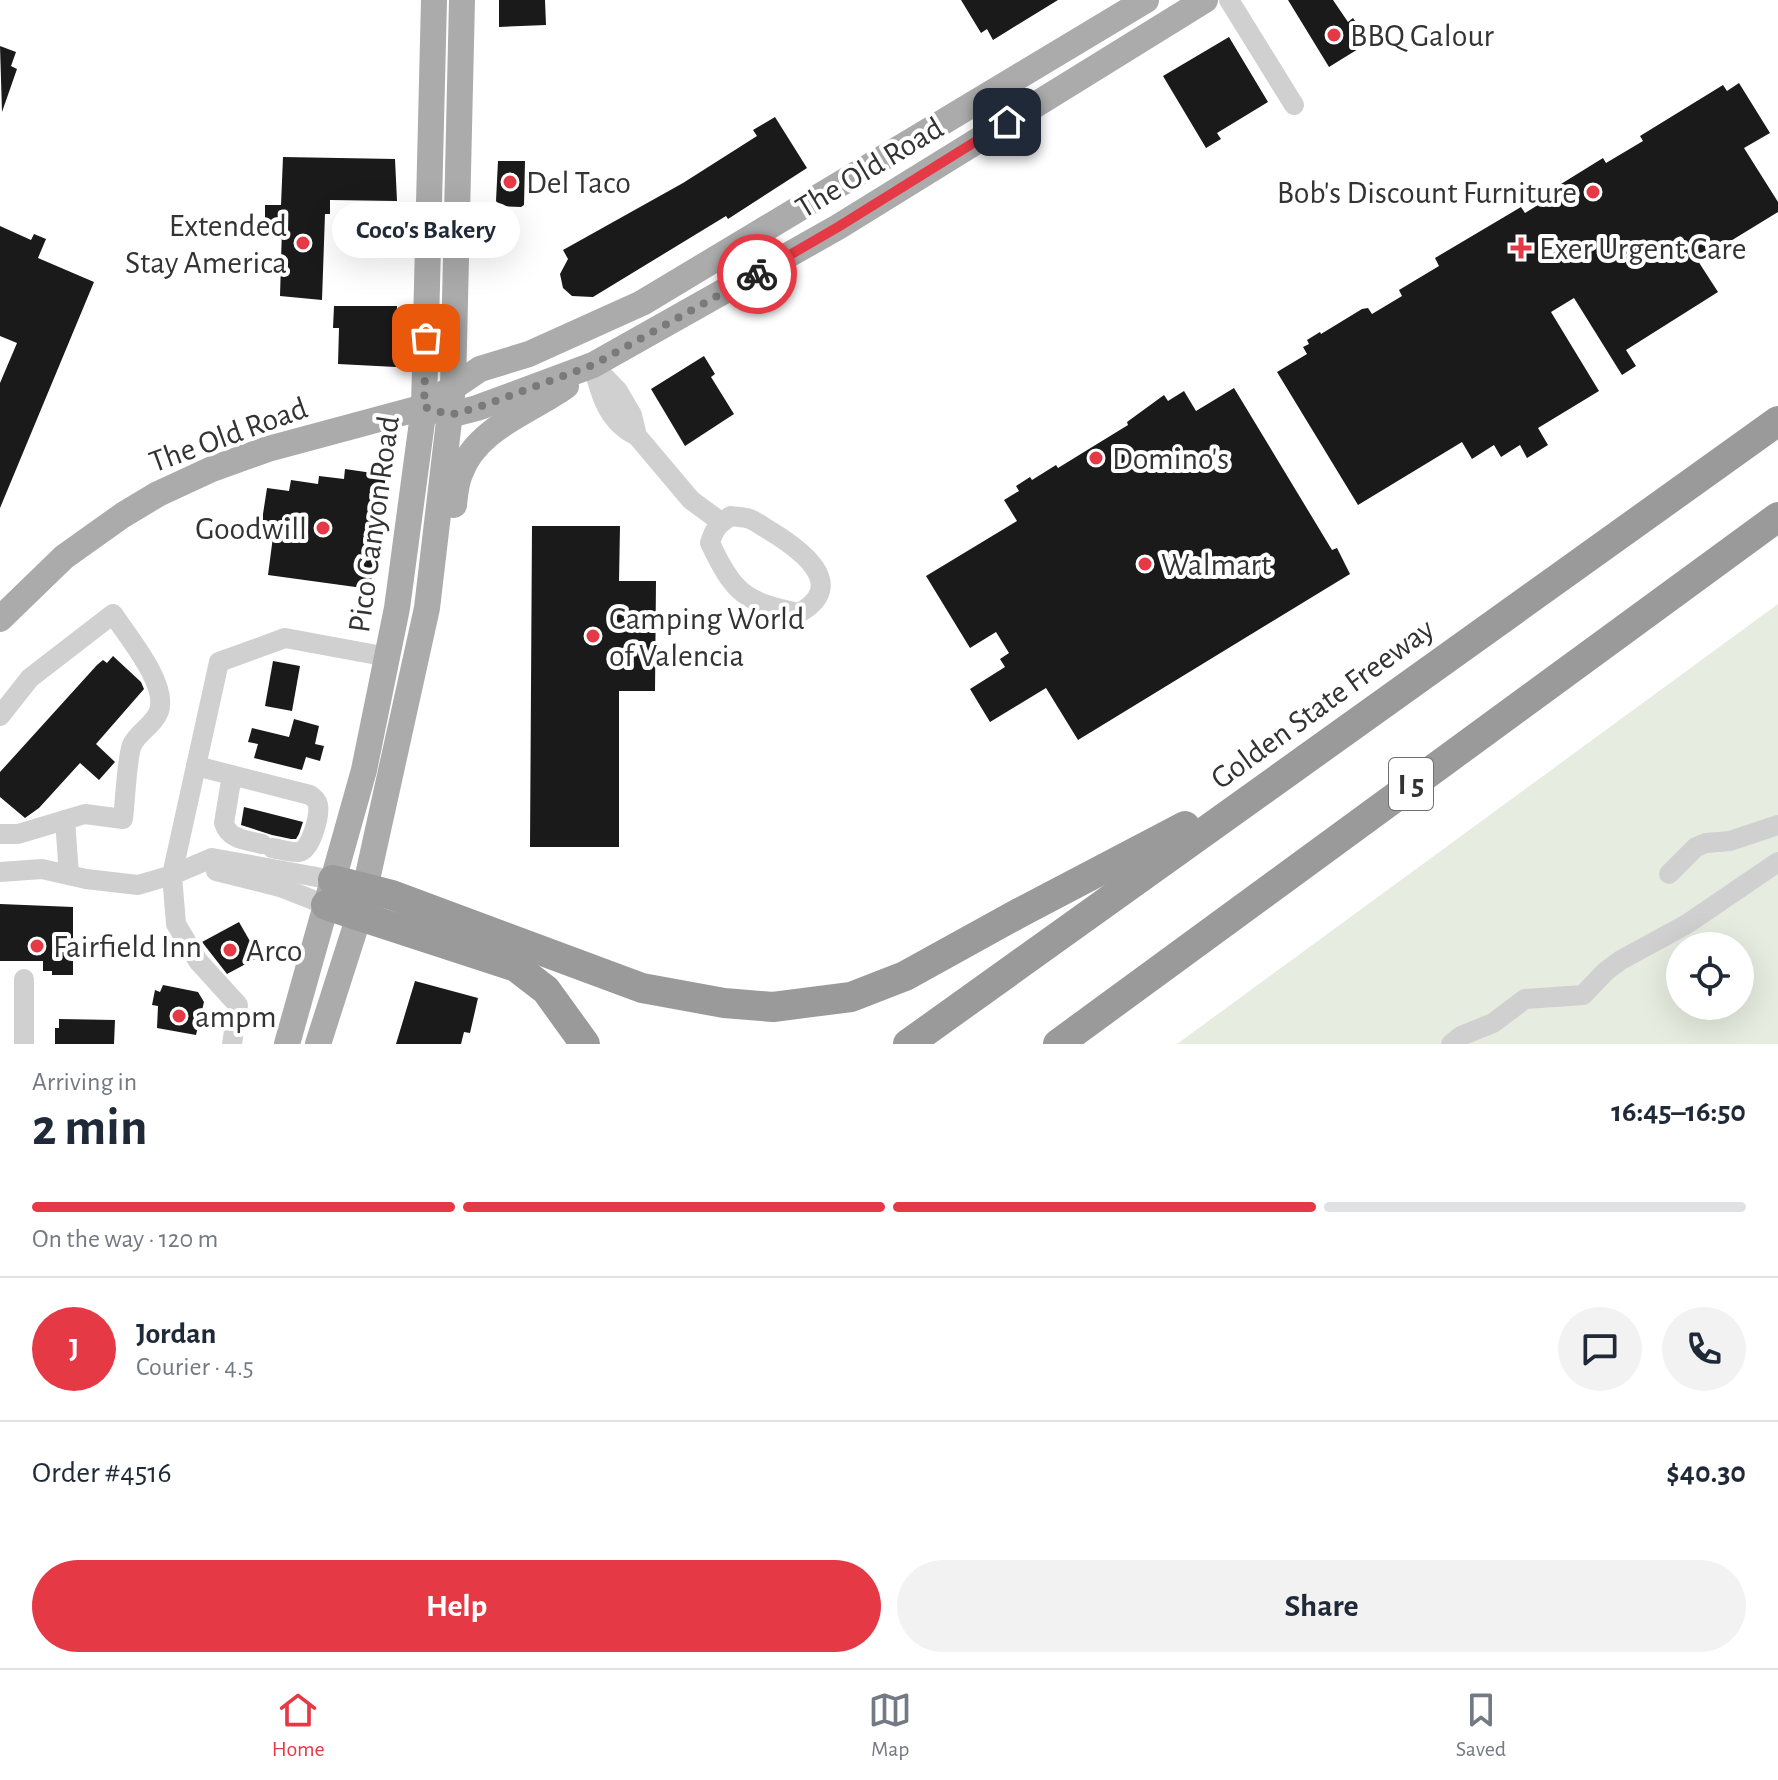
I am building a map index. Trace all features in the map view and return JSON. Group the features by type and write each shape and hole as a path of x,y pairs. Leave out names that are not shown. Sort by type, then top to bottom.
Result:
{"highway":[{"name":"Golden State Freeway","path":"908,1044 1778,421"},
{"name":"I 5","path":"1058,1044 1772,521"},
{"path":"330,893 642,988 724,1003 773,1007 851,997 905,976 1283,776"},
{"path":"363,902 516,967 546,990 585,1044"}],"main road":[{"name":"Pico Canyon Road","path":"287,1044 364,770 397,608 424,407 434,0"},
{"name":"Pico Canyon Road","path":"318,1044 363,902 427,608 453,387 462,0"},
{"name":"The Old Road","path":"0,619 36,581 92,535 176,485 268,449 424,407 480,369 529,354 642,303 1146,0"},
{"name":"The Old Road","path":"450,415 593,365 838,227 1205,0"},
{"path":"427,608 442,583 459,475 467,460 490,434 546,401 593,365"},
{"path":"424,407 450,415"}],"street":[{"path":"1229,0 1299,102 1245,0"},
{"path":"593,365 602,401 623,430 637,436 691,500 721,522"},
{"path":"731,516 751,519 789,542 813,563 819,573 817,598 799,613 760,604 739,592 724,573 710,543 713,531 721,522 731,516"},
{"path":"0,716 30,678 113,614 159,687 159,711 132,745 123,819 85,814 18,834 0,834"},
{"path":"232,1044 238,1005 198,961 176,924 172,875 219,662 285,638 388,657"},
{"path":"196,766 232,775 310,795 319,808 311,843 306,849 298,852 230,835 224,823 232,775"},
{"path":"65,820 69,875"},
{"path":"1669,874 1696,847 1748,836 1778,825"},
{"path":"1451,1044 1461,1036 1493,1023 1525,999 1583,995 1621,960 1687,924 1778,862"},
{"path":"0,872 42,869 138,885 172,875 215,871 280,887 330,893"},
{"path":"24,979 24,1044"}],"shaded area":[{"path":"1778,604 1778,1044 1177,1044"}],"building":[{"path":"499,0 545,0 546,25 499,27"},
{"path":"961,0 1058,0 993,40 987,29 981,33"},
{"name":"BBQ Galour","path":"1288,0 1333,0 1348,22 1353,18 1363,33 1357,37 1363,46 1329,67"},
{"path":"1229,37 1268,102 1217,133 1221,139 1206,148 1163,76"},
{"path":"0,46 16,52 11,66 17,69 2,112"},
{"path":"1739,83 1770,133 1744,148 1778,202 1778,212 1698,261 1718,292 1626,350 1636,366 1622,375 1574,298 1551,312 1599,391 1538,428 1548,445 1527,458 1520,445 1501,457 1494,445 1472,459 1462,442 1358,505 1277,372 1307,354 1303,347 1309,344 1307,340 1320,332 1362,309 1368,308 1372,314 1402,296 1399,290 1439,266 1435,258 1521,207 1525,213 1559,192 1557,188 1561,184 1603,158 1606,163 1643,141 1640,136 1723,85 1727,91"},
{"path":"775,117 807,168 728,219 726,216 593,297 572,296 563,288 560,274 568,259 563,250 683,183 757,136 753,130"},
{"name":"Extended Stay America","path":"283,157 395,159 397,201 330,200 330,214 325,214 322,300 280,296 282,228 265,227 265,205 281,205"},
{"name":"Del Taco","path":"498,161 525,161 524,205 521,207 500,206 496,201"},
{"path":"0,226 31,240 34,234 46,239 38,258 94,282 0,508 0,383 17,343 0,336"},
{"path":"334,306 397,306 396,367 338,364 339,328 333,328"},
{"path":"704,356 715,374 711,377 734,414 685,446 651,389"},
{"name":"Walmart","path":"1234,388 1332,550 1337,548 1350,574 1078,740 1046,688 990,722 970,689 1005,667 1000,659 1009,653 996,632 970,648 926,576 1017,521 1004,500 1019,491 1016,486 1056,465 1058,468 1128,425 1127,422 1164,395 1168,401 1184,391 1196,411"},
{"name":"Goodwill","path":"345,469 386,475 370,589 268,575 274,529 261,527 267,488 289,491 291,480 318,484 319,476 344,479"},
{"name":"Camping World of Valencia","path":"532,526 620,526 619,581 656,581 655,691 619,691 619,847 530,847"},
{"path":"113,656 141,682 144,689 96,744 115,762 99,780 80,763 39,808 25,818 0,797 0,772 97,665 103,660 107,663"},
{"path":"273,661 300,666 292,711 265,706"},
{"path":"294,719 319,726 315,744 324,746 320,761 306,757 302,770 254,758 258,744 248,742 252,728 289,737"},
{"path":"244,807 303,822 299,834 296,839 291,839 241,825"},
{"name":"Fairfield Inn","path":"0,904 73,907 73,975 52,975 52,971 43,971 43,961 0,961"},
{"name":"Arco","path":"239,922 259,957 227,974 202,942"},
{"path":"415,981 478,998 470,1033 464,1032 461,1044 396,1044"},
{"name":"ampm","path":"163,985 198,992 204,1002 196,1035 157,1028 158,1006 152,1005 155,990 160,992"},
{"path":"59,1019 115,1020 114,1044 55,1044 55,1028 59,1028"}],"way so far":[{"path":"426,338 424,407 450,415 593,365 757,274"}],"place":[{"name":"BBQ Galour","path":"1334,35"},
{"name":"Del Taco","path":"510,182"},
{"name":"Bob's Discount Furniture","path":"1593,192"},
{"name":"Extended Stay America","path":"303,243"},
{"name":"Exer Urgent Care","path":"1521,248"},
{"name":"Coco's Bakery","path":"426,338"},
{"name":"Domino's","path":"1096,458"},
{"name":"Goodwill","path":"323,528"},
{"name":"Walmart","path":"1145,564"},
{"name":"Camping World of Valencia","path":"593,636"},
{"name":"Fairfield Inn","path":"37,946"},
{"name":"Arco","path":"230,950"},
{"name":"ampm","path":"179,1016"}],"route":[{"path":"757,274 1007,122"}]}
